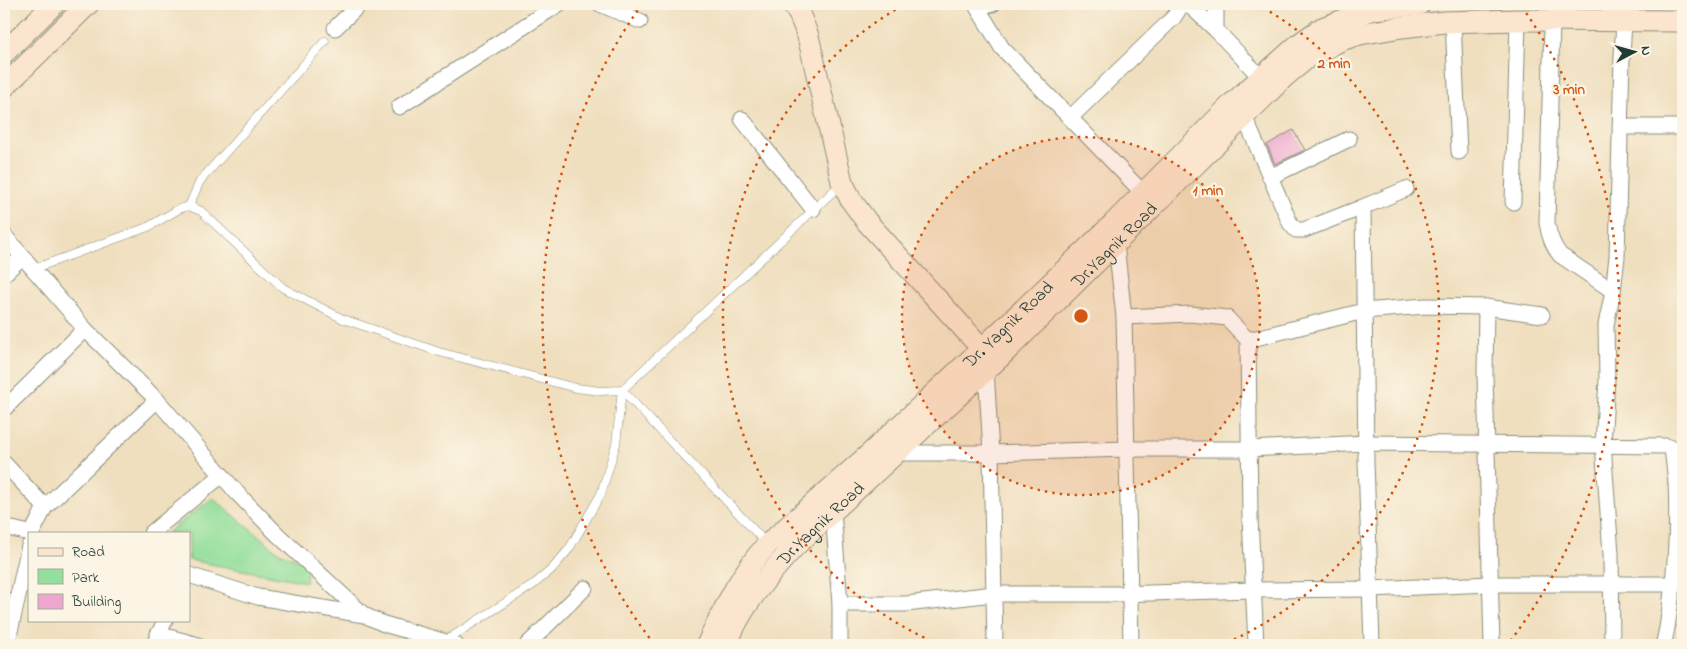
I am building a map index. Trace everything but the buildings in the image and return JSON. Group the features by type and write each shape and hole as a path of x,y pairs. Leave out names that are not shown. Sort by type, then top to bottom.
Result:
{"street":[{"path":"4,53 54,4"},
{"path":"4,87 88,4"},
{"path":"335,28 360,4"},
{"path":"399,107 560,4"},
{"path":"600,4 640,21"},
{"path":"793,4 808,36 842,182 851,200 867,222 984,359 991,453 995,645"},
{"path":"993,4 976,5 1002,48 1149,198"},
{"path":"1070,118 1174,17 1182,4"},
{"path":"1188,4 1216,30 1266,83 1340,40 1360,34 1402,27 1453,22 1552,21 1625,12 1683,21"},
{"path":"1216,4 1216,30"},
{"name":"Dr. Yagnik Road","path":"707,645 725,607 753,560 775,552 873,450 984,359 1266,83 1299,44 1322,28 1373,10 1420,4"},
{"path":"1612,645 1611,554 1603,444 1607,380 1606,325 1617,257 1622,56 1625,12"},
{"path":"1514,202 1518,20"},
{"path":"1552,21 1547,223 1550,237 1560,255 1613,291"},
{"path":"1453,22 1459,152"},
{"path":"1238,109 1290,223 1296,230 1304,230 1406,189"},
{"path":"742,119 813,210"},
{"path":"1620,127 1683,127"},
{"path":"1270,177 1349,139"},
{"path":"1363,207 1366,443 1372,645"},
{"path":"1114,233 1124,317 1131,645"},
{"path":"4,235 85,329 157,400 238,494 278,535 364,616"},
{"path":"4,274 22,257"},
{"path":"1248,340 1364,311 1425,306 1486,307 1542,315"},
{"path":"1486,307 1485,374 1492,584 1492,645"},
{"path":"1124,317 1190,314 1227,318 1248,340 1249,449 1256,645"},
{"path":"4,409 85,329"},
{"name":"Dr.Yagnik Road","path":"727,645 775,552 833,512 896,454 984,359"},
{"path":"31,532 45,507 157,400"},
{"path":"896,454 1127,449 1249,449 1366,443 1666,446 1672,448 1679,482 1677,511 1678,583 1663,645"},
{"path":"4,462 45,507"},
{"path":"152,532 222,475"},
{"path":"833,512 840,604 840,645"},
{"path":"4,527 28,533"},
{"path":"7,645 28,550"},
{"path":"190,575 258,597 364,616 417,640 450,644"},
{"path":"840,604 906,604 994,594 1129,594 1369,589 1492,584 1678,583"},
{"path":"527,645 585,588"},
{"path":"163,622 156,640 198,645"}],"lane":[{"path":"189,206 200,181 325,40"},
{"path":"33,269 148,227 179,209 189,206 201,211 283,288 343,319 439,352 576,388 600,392 622,390 842,182"},
{"path":"622,390 775,552"},
{"path":"450,644 552,570 569,549 601,494 616,444 622,390"}],"green space":[{"path":"213,498 277,551 307,564 306,582 190,560 190,532 168,532"}]}
